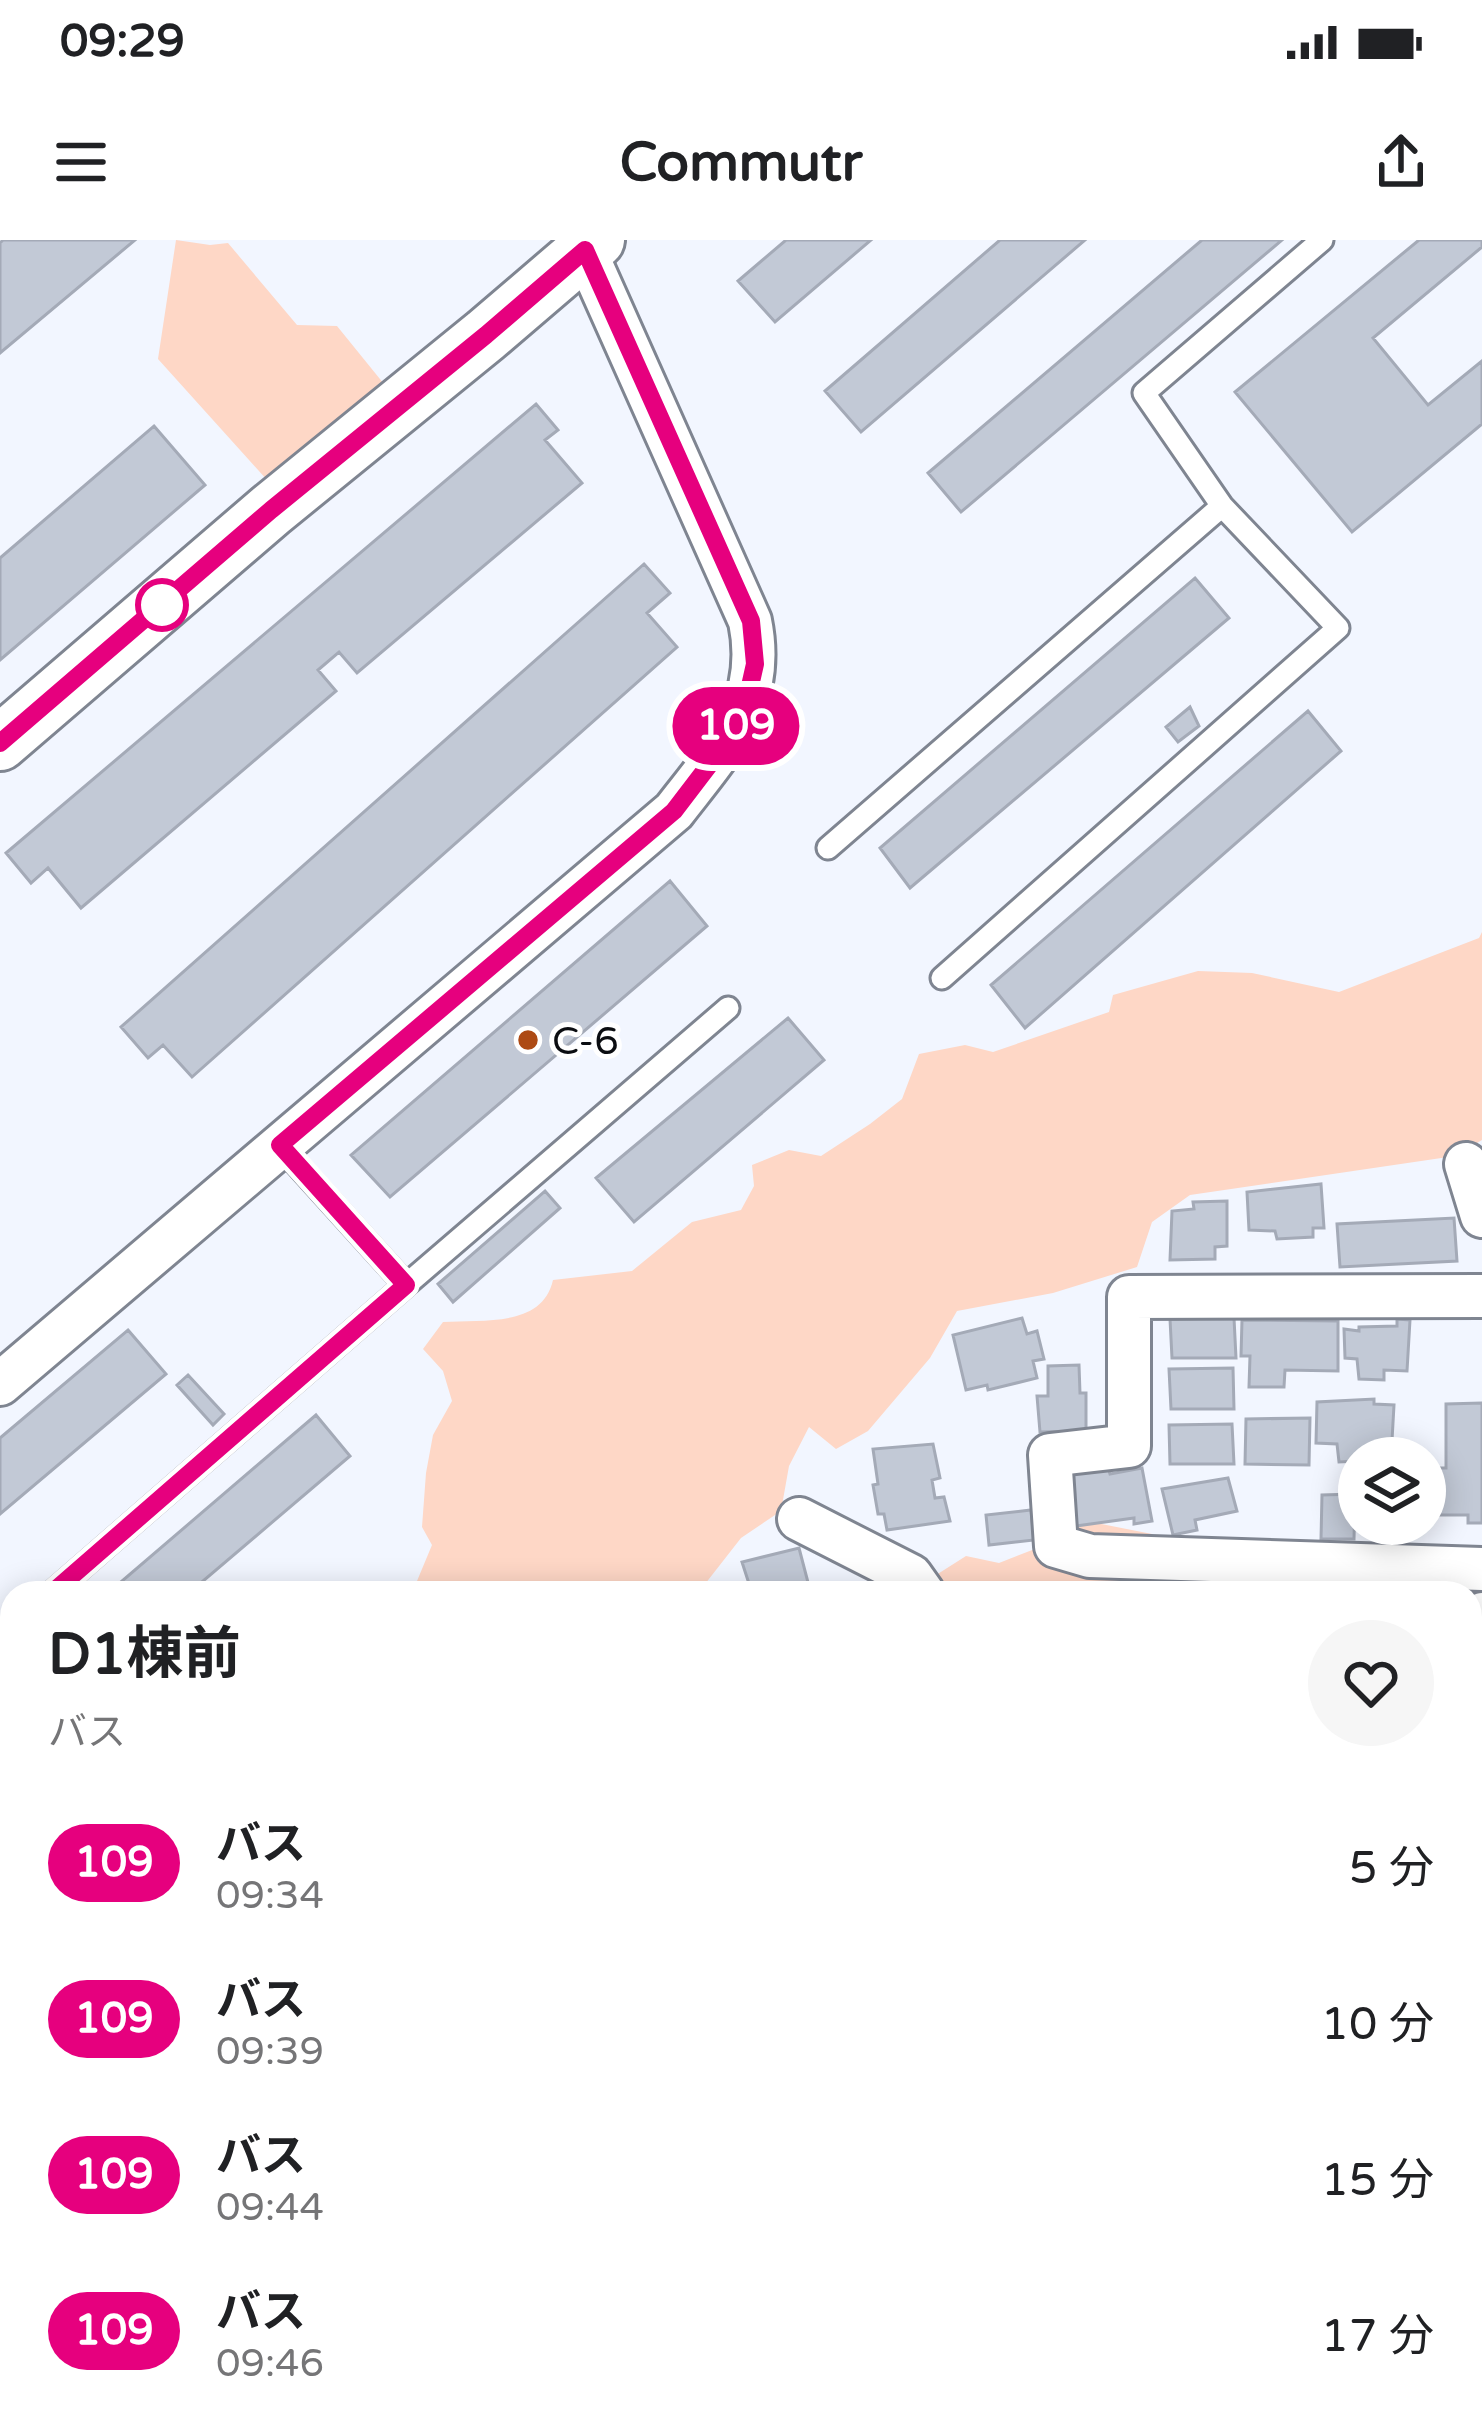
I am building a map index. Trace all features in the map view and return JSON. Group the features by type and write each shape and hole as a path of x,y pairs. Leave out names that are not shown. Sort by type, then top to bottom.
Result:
{"street":[{"path":"0,743 591,245 751,621 755,664 746,704 732,735 674,811 0,1384"},
{"path":"1466,1164 1482,1216"},
{"path":"1482,1296 1130,1297 1129,1446 1050,1455 1056,1546 1090,1556 1482,1569"},
{"path":"799,1519 915,1581"}],"lane":[{"path":"942,978 1338,628 1222,506 1144,393 1322,240"},
{"path":"828,848 1222,506"},
{"path":"66,1581 728,1008"},
{"path":"280,1145 406,1285"}],"shaded area":[{"path":"176,240 228,243 297,325 337,326 384,384 268,481 158,359"},
{"path":"1482,932 1482,1140 1455,1156 1190,1195 1152,1222 1137,1267 1053,1293 957,1311 930,1358 868,1431 836,1449 809,1427 789,1466 781,1511 741,1538 707,1581 417,1581 432,1545 422,1527 433,1435 452,1401 443,1371 423,1349 443,1322 524,1314 547,1295 553,1280 632,1271 692,1222 741,1210 754,1186 752,1165 789,1150 821,1156 870,1124 902,1099 919,1054 965,1045 993,1052 1109,1012 1113,995 1198,971 1252,973 1339,992 1479,938"},
{"path":"1071,1518 1152,1534 1194,1571 1352,1581 932,1581 966,1556 999,1563 1040,1547"}],"building":[{"path":"3,240 135,240 0,353"},
{"path":"786,240 871,240 775,322 738,281"},
{"path":"1000,240 1085,240 861,432 825,391"},
{"path":"1202,240 1282,240 961,512 928,473"},
{"path":"1419,240 1482,240 1482,247 1373,338 1428,405 1482,361 1482,424 1352,532 1235,392"},
{"path":"536,404 558,430 545,440 582,483 357,673 339,652 318,670 336,691 81,908 48,868 31,883 6,853"},
{"path":"154,426 205,485 0,660 0,558"},
{"path":"644,564 670,593 647,613 677,647 192,1077 163,1045 148,1058 121,1027"},
{"path":"1195,578 1229,618 910,888 880,848"},
{"path":"1190,707 1199,726 1178,742 1166,727"},
{"path":"1308,711 1341,751 1025,1028 991,985"},
{"name":"C-6","path":"670,881 707,926 390,1197 351,1155"},
{"path":"788,1018 824,1060 634,1222 596,1178"},
{"path":"1321,1184 1324,1228 1313,1228 1313,1237 1277,1239 1275,1231 1249,1230 1247,1192"},
{"path":"545,1191 560,1208 453,1302 438,1284"},
{"path":"1227,1201 1227,1246 1215,1247 1215,1259 1170,1260 1172,1211 1194,1209 1193,1202"},
{"path":"1454,1218 1457,1261 1340,1267 1337,1224"},
{"path":"1022,1318 1027,1334 1037,1331 1044,1359 1033,1361 1037,1378 988,1390 987,1385 966,1390 953,1335"},
{"path":"1234,1318 1236,1358 1172,1358 1170,1319"},
{"path":"1397,1319 1410,1320 1407,1371 1384,1370 1384,1380 1359,1379 1357,1359 1345,1358 1344,1329 1397,1326"},
{"path":"1242,1320 1338,1321 1338,1371 1285,1370 1284,1387 1249,1387 1250,1356 1241,1356"},
{"path":"128,1330 166,1374 0,1514 0,1438"},
{"path":"1079,1365 1080,1393 1086,1393 1086,1431 1040,1432 1037,1396 1048,1396 1048,1366"},
{"path":"1233,1368 1234,1409 1171,1409 1169,1369"},
{"path":"188,1375 224,1414 213,1425 177,1385"},
{"path":"1374,1399 1374,1404 1394,1405 1392,1437 1338,1437 1338,1453 1337,1444 1316,1443 1317,1402"},
{"path":"1482,1403 1482,1523 1468,1523 1468,1515 1446,1515 1446,1404"},
{"path":"316,1415 350,1456 203,1581 122,1581"},
{"path":"1310,1418 1309,1465 1245,1464 1246,1419"},
{"path":"1232,1424 1234,1464 1170,1464 1169,1425"},
{"path":"933,1444 940,1478 932,1480 935,1498 944,1497 950,1521 887,1530 884,1514 878,1514 873,1449"},
{"path":"1107,1464 1110,1474 1142,1468 1152,1521 1134,1524 1134,1518 1076,1526 1065,1473"},
{"path":"1228,1478 1237,1511 1195,1520 1197,1530 1173,1535 1162,1489"},
{"path":"1322,1495 1338,1495 1338,1539 1321,1539"},
{"path":"1031,1510 1034,1540 989,1545 986,1515"},
{"path":"799,1548 808,1581 748,1581 742,1562"}],"bus line":[{"name":"109","path":"0,743 585,250 751,621 755,664 746,704 732,735 674,811 280,1145 406,1285 66,1581"}],"place":[{"name":"C-6","path":"528,1040"}]}
